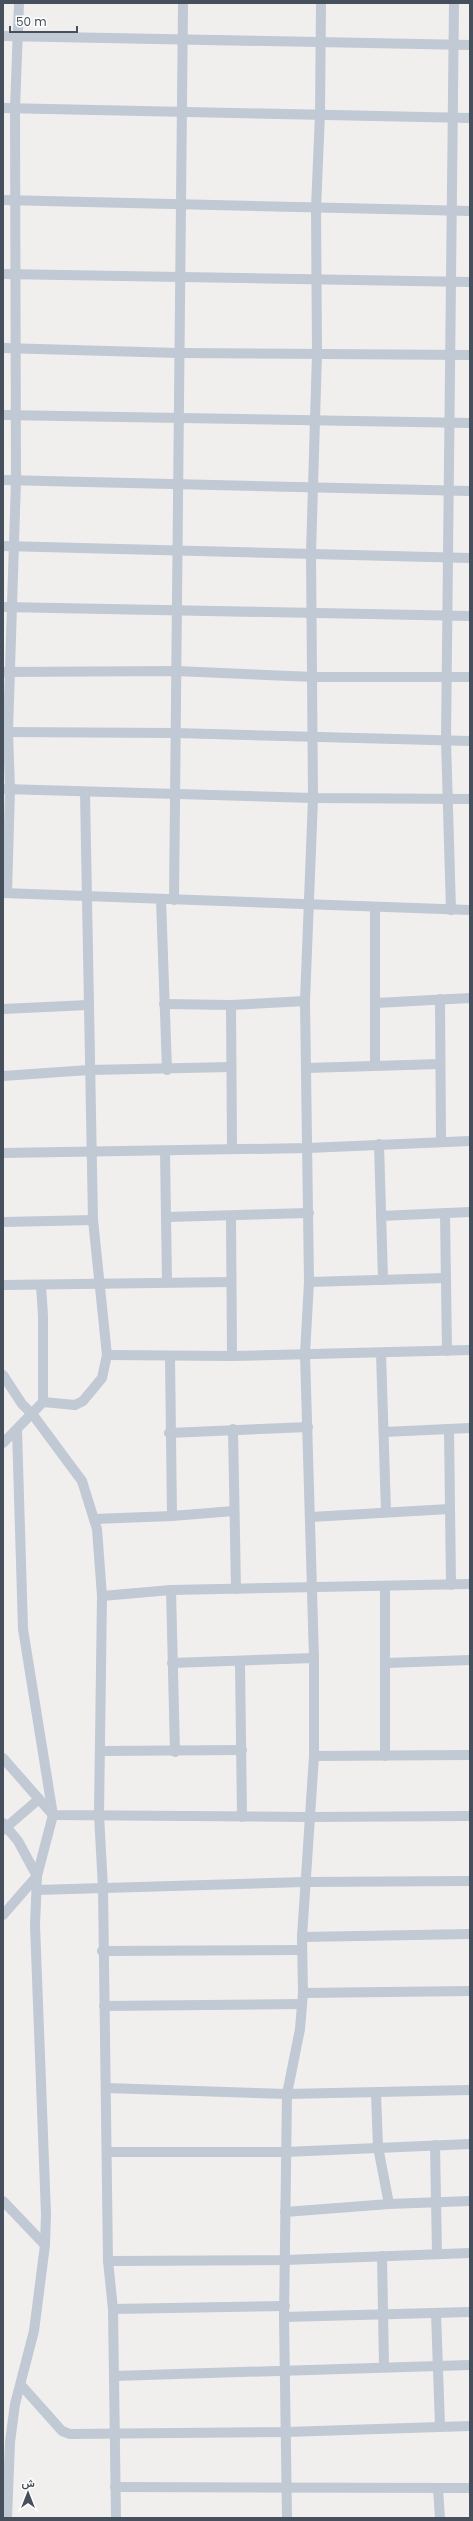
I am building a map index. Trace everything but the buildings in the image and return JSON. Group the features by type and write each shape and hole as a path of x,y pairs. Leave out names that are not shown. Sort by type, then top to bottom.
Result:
{"street":[{"path":"19,3 15,108 17,274 14,348 16,480 15,547 8,607 5,732 5,893 174,900 310,903 375,908 470,910"},
{"path":"174,900 175,733 179,552 178,352 181,277 181,111 183,3"},
{"path":"286,2518 286,2369 284,2317 285,2152 287,2094 300,2029 302,2004 301,1950 314,1756 314,1658 311,1517 305,1354 309,1282 309,1213 305,1001 313,798 312,738 314,677 311,553 317,354 316,208 320,114 321,3"},
{"path":"451,910 449,798 446,740 447,491 451,355 450,281 454,3"},
{"path":"3,36 470,45"},
{"path":"3,108 470,118"},
{"path":"3,200 470,211"},
{"path":"3,274 470,282"},
{"path":"3,348 178,352 470,355"},
{"path":"3,415 178,419 315,419 470,423"},
{"path":"3,480 470,491"},
{"path":"3,546 179,552 311,553 470,558"},
{"path":"8,607 470,616"},
{"path":"7,672 176,671 314,677 470,677"},
{"path":"5,732 175,733 312,738 470,741"},
{"path":"6,789 313,798 470,799"},
{"path":"43,1402 75,1405 83,1401 102,1378 107,1355 93,1220 85,792"},
{"path":"160,899 167,1070"},
{"path":"375,908 376,1066"},
{"path":"376,1003 470,998"},
{"path":"440,999 441,1141"},
{"path":"164,1004 231,1005 305,1001"},
{"path":"3,1009 88,1005"},
{"path":"231,1005 232,1149"},
{"path":"307,1068 440,1064"},
{"path":"3,1076 89,1070 167,1070 231,1067"},
{"path":"3,1153 91,1150 165,1151 308,1148 441,1141 470,1141"},
{"path":"379,1144 383,1280"},
{"path":"165,1151 167,1282"},
{"path":"381,1216 470,1212"},
{"path":"167,1217 309,1213"},
{"path":"445,1213 447,1351"},
{"path":"231,1216 232,1356"},
{"path":"3,1222 93,1220"},
{"path":"309,1282 446,1278"},
{"path":"3,1285 231,1282"},
{"path":"3,1443 33,1414 43,1402 43,1316 41,1285"},
{"path":"107,1355 170,1357 470,1350"},
{"path":"381,1353 386,1512"},
{"path":"170,1357 169,1433 172,1516"},
{"path":"3,1375 22,1404 33,1414 82,1481 97,1529 102,1596 100,1815 103,1888 102,1951 106,2088 108,2261 113,2309 116,2518"},
{"path":"169,1433 233,1429 308,1427"},
{"path":"449,1428 449,1510 452,1584"},
{"path":"384,1432 470,1428"},
{"path":"233,1429 236,1589"},
{"path":"7,2518 10,2442 15,2404 34,2332 45,2245 46,2214 35,1924 37,1876 53,1815 23,1629 17,1430"},
{"path":"311,1517 449,1510"},
{"path":"94,1518 172,1516 234,1511"},
{"path":"102,1596 171,1590 385,1587 470,1584"},
{"path":"385,1587 385,1756"},
{"path":"171,1590 175,1752"},
{"path":"172,1663 240,1662 314,1658"},
{"path":"386,1663 470,1660"},
{"path":"240,1662 242,1817"},
{"path":"101,1751 175,1752 242,1750"},
{"path":"314,1756 470,1755"},
{"path":"3,1758 53,1815 310,1818 470,1816"},
{"path":"37,1876 18,1841 4,1827 39,1799"},
{"path":"3,1914 37,1876"},
{"path":"37,1890 305,1882 470,1881"},
{"path":"302,1937 470,1934"},
{"path":"102,1951 301,1950"},
{"path":"302,1993 470,1991"},
{"path":"104,2006 302,2004"},
{"path":"106,2088 287,2094 470,2090"},
{"path":"376,2093 378,2146 389,2204"},
{"path":"107,2152 285,2152 378,2146 470,2144"},
{"path":"435,2145 437,2254"},
{"path":"3,2201 45,2245"},
{"path":"285,2212 389,2204 470,2201"},
{"path":"108,2261 285,2260 470,2253"},
{"path":"382,2256 384,2366"},
{"path":"113,2309 285,2306"},
{"path":"284,2317 470,2312"},
{"path":"436,2313 440,2426"},
{"path":"114,2376 438,2364 470,2365"},
{"path":"21,2385 62,2432 70,2434 286,2432 470,2426"},
{"path":"115,2487 470,2488"},
{"path":"438,2489 440,2518"}]}
